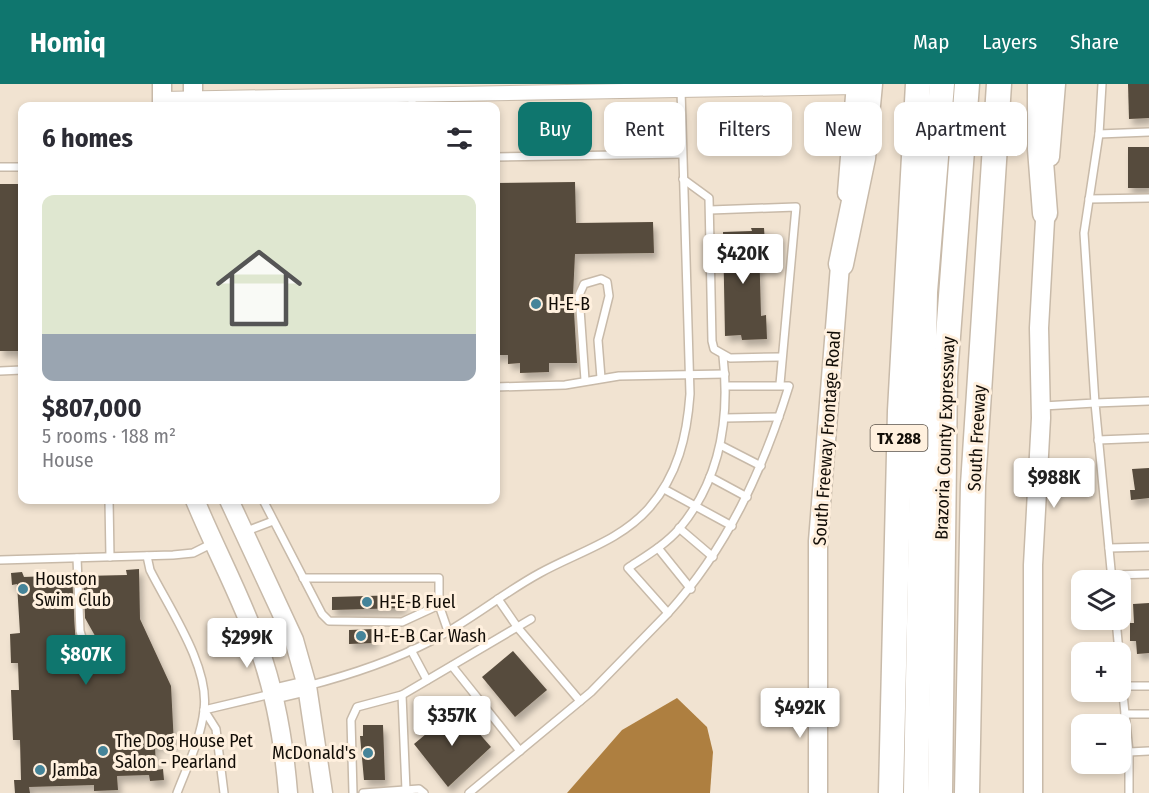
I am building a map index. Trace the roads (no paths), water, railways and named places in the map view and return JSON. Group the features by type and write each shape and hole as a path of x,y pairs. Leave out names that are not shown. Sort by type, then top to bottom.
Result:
{"highway":[{"name":"TX 288","path":"891,793 900,411 918,84"},
{"name":"Brazoria County Expressway","path":"916,793 926,292 942,84"},
{"name":"Brazoria County Expressway","path":"940,793 945,376 967,84"},
{"name":"South Freeway","path":"967,793 974,485 999,84"},
{"path":"1040,84 1040,149 1046,213"},
{"path":"841,264 863,158 861,85"}],"main road":[{"path":"1033,793 1033,565 1041,406 1039,328 1056,84"},
{"name":"South Freeway Frontage Road","path":"818,793 818,541 841,264"},
{"path":"197,504 259,647 273,694 285,754 288,793"},
{"path":"231,504 294,640 307,686 323,793"},
{"path":"213,543 244,532"},
{"path":"273,694 307,686"}],"street":[{"path":"162,96 412,100 680,87 861,85"}],"lane":[{"path":"1102,84 1099,134 1084,233 1095,403 1111,570"},
{"path":"680,87 680,102"},
{"path":"1099,134 1149,132"},
{"path":"500,156 604,155"},
{"path":"307,686 346,677 411,650 448,631 542,572 617,536 640,518 664,489 684,442 689,411 682,156"},
{"path":"0,167 18,166"},
{"path":"683,179 709,198 714,349 723,356 781,357"},
{"path":"1089,199 1149,198"},
{"path":"710,210 796,207 780,384"},
{"path":"585,380 579,295 584,284 601,279 607,282 609,296 598,340 601,378"},
{"path":"668,614 628,568 658,548 679,528 710,477 722,446 727,386 723,356"},
{"path":"0,370 18,370"},
{"path":"500,387 565,385 601,378 725,374"},
{"path":"469,793 580,700 668,614 691,589 713,557 732,526 761,466 789,386 780,384 727,386"},
{"path":"1041,406 1149,401"},
{"path":"725,418 779,417"},
{"path":"1098,440 1149,438"},
{"path":"722,446 761,466"},
{"path":"710,477 747,496"},
{"path":"664,489 732,526"},
{"path":"109,504 110,557"},
{"path":"265,504 322,614 334,622 402,622 439,605"},
{"path":"244,532 273,521"},
{"path":"679,528 713,557"},
{"path":"0,560 193,553 213,543"},
{"path":"1109,548 1149,547"},
{"path":"658,548 691,589"},
{"path":"147,556 150,570 194,656 203,686 204,710 177,793"},
{"path":"77,558 80,631 88,657"},
{"path":"1131,576 1149,574"},
{"path":"303,578 439,578 439,605 448,631"},
{"path":"498,599 518,628 580,700"},
{"path":"353,793 351,720 353,711 357,707 402,695 531,619"},
{"path":"411,650 427,680"},
{"path":"452,666 520,751"},
{"path":"1131,686 1149,686"},
{"path":"204,710 273,694"},
{"path":"402,695 406,790"},
{"path":"1124,702 1125,714"},
{"path":"204,710 216,729 224,793"},
{"path":"1131,714 1149,714"},
{"path":"1131,752 1149,751"},
{"path":"1130,774 1130,793"},
{"path":"363,793 418,789 424,793"}],"place":[{"name":"H-E-B","path":"536,304"},
{"name":"Houston Swim Club","path":"23,589"},
{"name":"H-E-B Fuel","path":"367,602"},
{"name":"H-E-B Car Wash","path":"361,636"},
{"name":"The Dog House Pet Salon - Pearland","path":"103,751"},
{"name":"McDonald's","path":"368,753"},
{"name":"Jamba","path":"40,770"}]}
